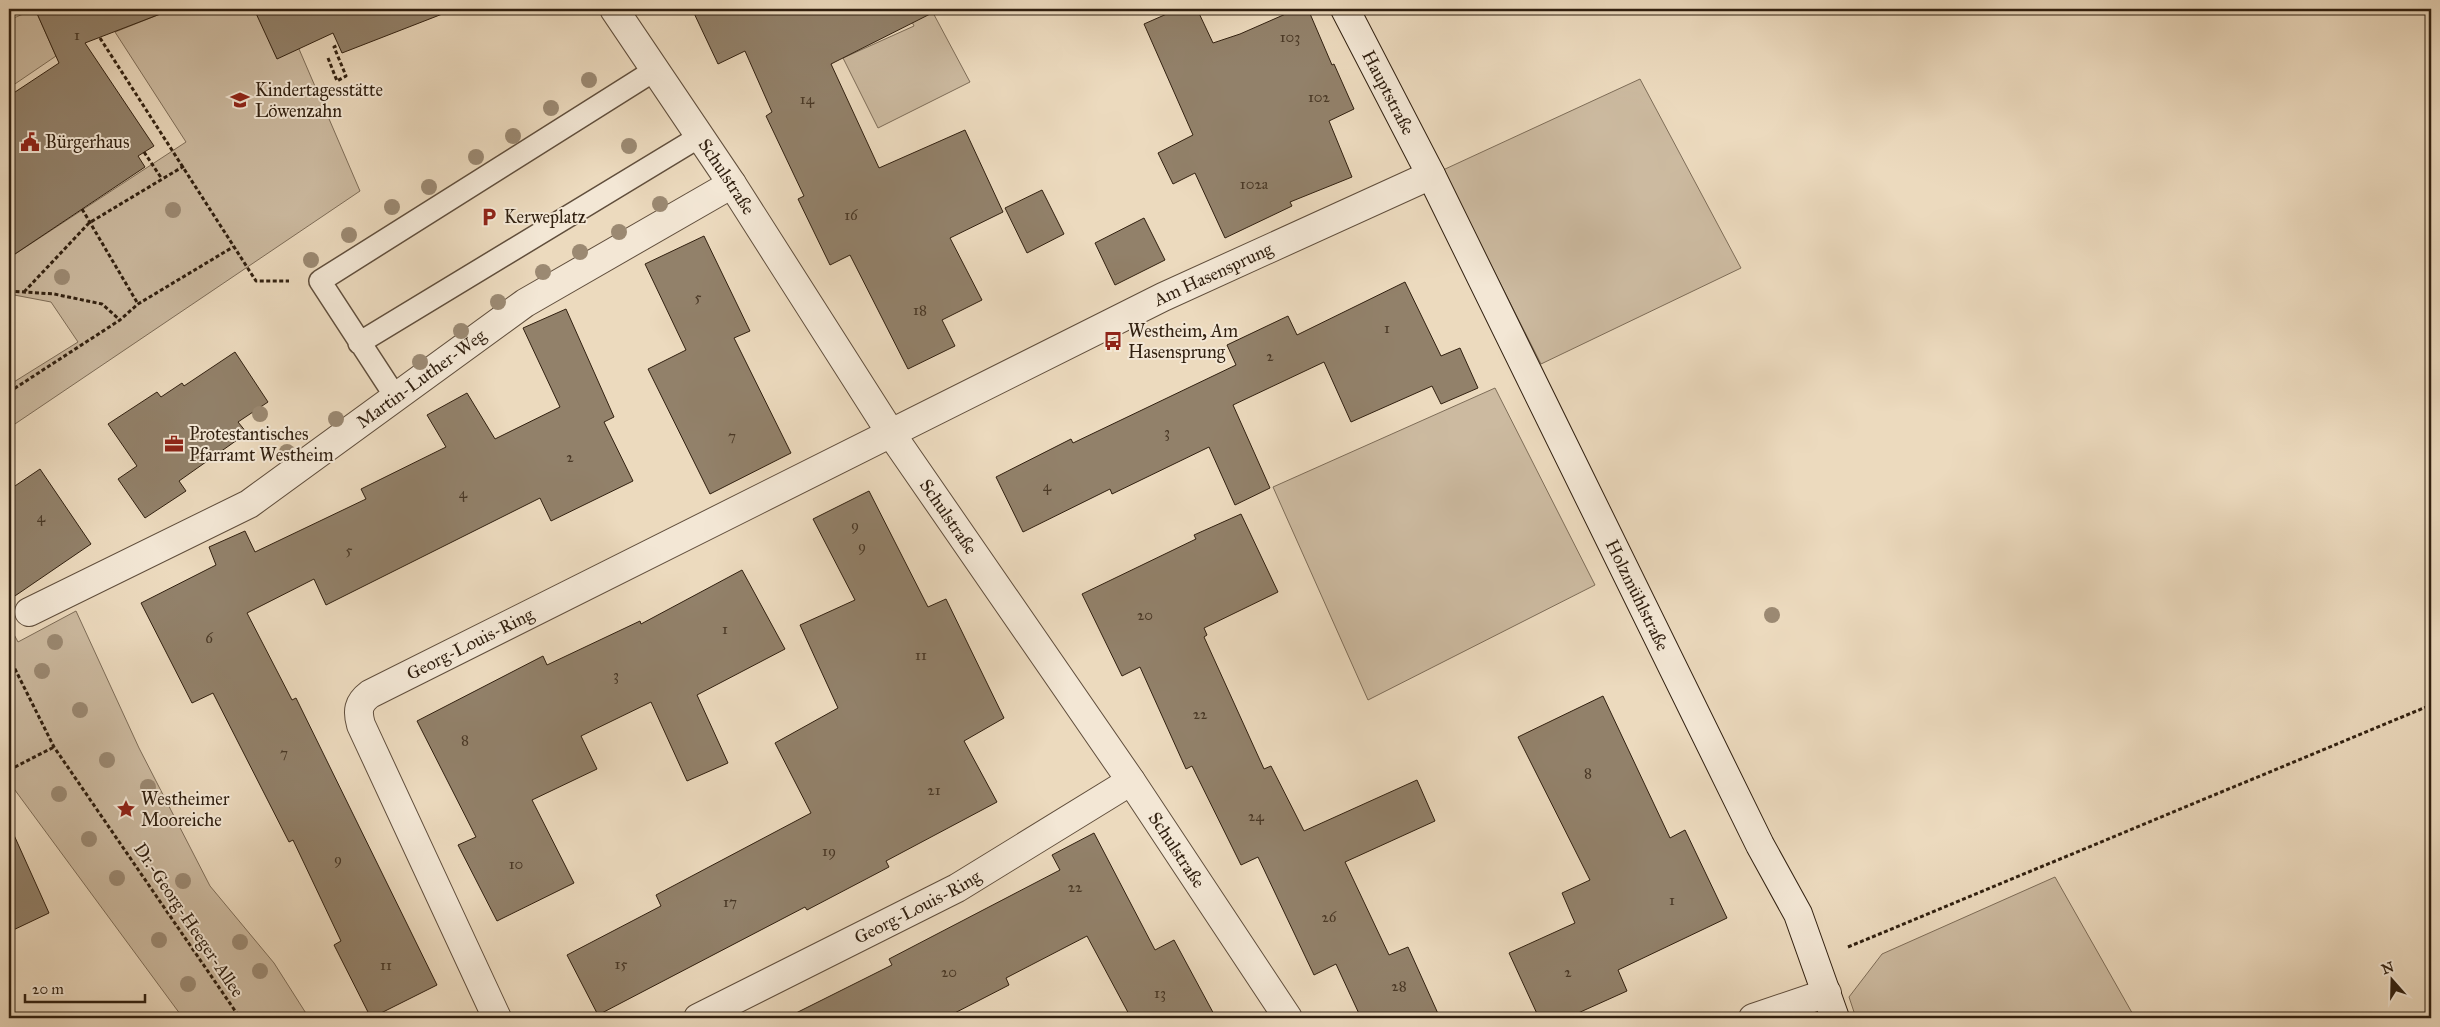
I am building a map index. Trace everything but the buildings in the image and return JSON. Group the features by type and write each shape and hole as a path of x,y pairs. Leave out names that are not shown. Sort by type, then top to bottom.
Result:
{"street":[{"name":"Schulstraße","path":"614,9 732,184 890,432 1131,781 1288,1018"},
{"name":"Hauptstraße","path":"1346,9 1431,176"},
{"name":"Am Hasensprung","path":"890,432 1163,297 1431,176"},
{"name":"Holzmühlstraße","path":"1431,176 1756,836 1798,914 1835,1018"},
{"name":"Martin-Luther-Weg","path":"29,612 249,504 525,303 732,184"},
{"name":"Georg-Louis-Ring","path":"497,1018 361,725 358,712 362,700 370,694 890,432"},
{"name":"Georg-Louis-Ring","path":"698,1018 958,888 1131,781"},
{"path":"1753,1018 1827,993"}],"lane":[{"path":"395,396 359,344 320,281 655,70"},
{"path":"359,344 699,136"}],"path":[{"path":"100,38 184,166 256,282 320,281"},
{"path":"328,58 337,81 346,76 334,48 338,45"},
{"path":"144,152 162,179"},
{"path":"24,292 89,223 184,166"},
{"path":"82,209 138,304"},
{"path":"9,392 120,320 138,304 233,247"},
{"path":"9,290 54,294 102,304 120,320"},
{"name":"Dr.-Georg-Heeger-Allee","path":"9,657 54,747 240,1018"},
{"path":"1815,961 2431,705"},
{"path":"9,770 54,747"}],"shaded area":[{"path":"35,9 56,56 9,88 9,20"},
{"path":"173,9 269,9 299,49 360,191 9,428 9,385 78,342 51,302 9,294 9,258 186,142 115,32"},
{"path":"923,9 931,9 970,82 878,128 843,58 914,26 909,16"},
{"path":"1640,79 1741,268 1541,364 1443,170"},
{"path":"1495,388 1595,585 1368,700 1273,487"},
{"path":"76,611 139,748 210,886 274,963 309,1018 183,1018 9,782 9,625 18,642"},
{"path":"2055,877 2135,1018 1856,1018 1849,997 1882,954"}],"place":[{"name":"Kindertagesstätte Löwenzahn","path":"240,100"},
{"name":"Bürgerhaus","path":"30,142"},
{"name":"Kerweplatz","path":"489,217"},
{"name":"Westheim, Am Hasensprung","path":"1113,341"},
{"name":"Protestantisches Pfarramt Westheim","path":"174,444"},
{"name":"Westheimer Mooreiche","path":"126,809"}]}
